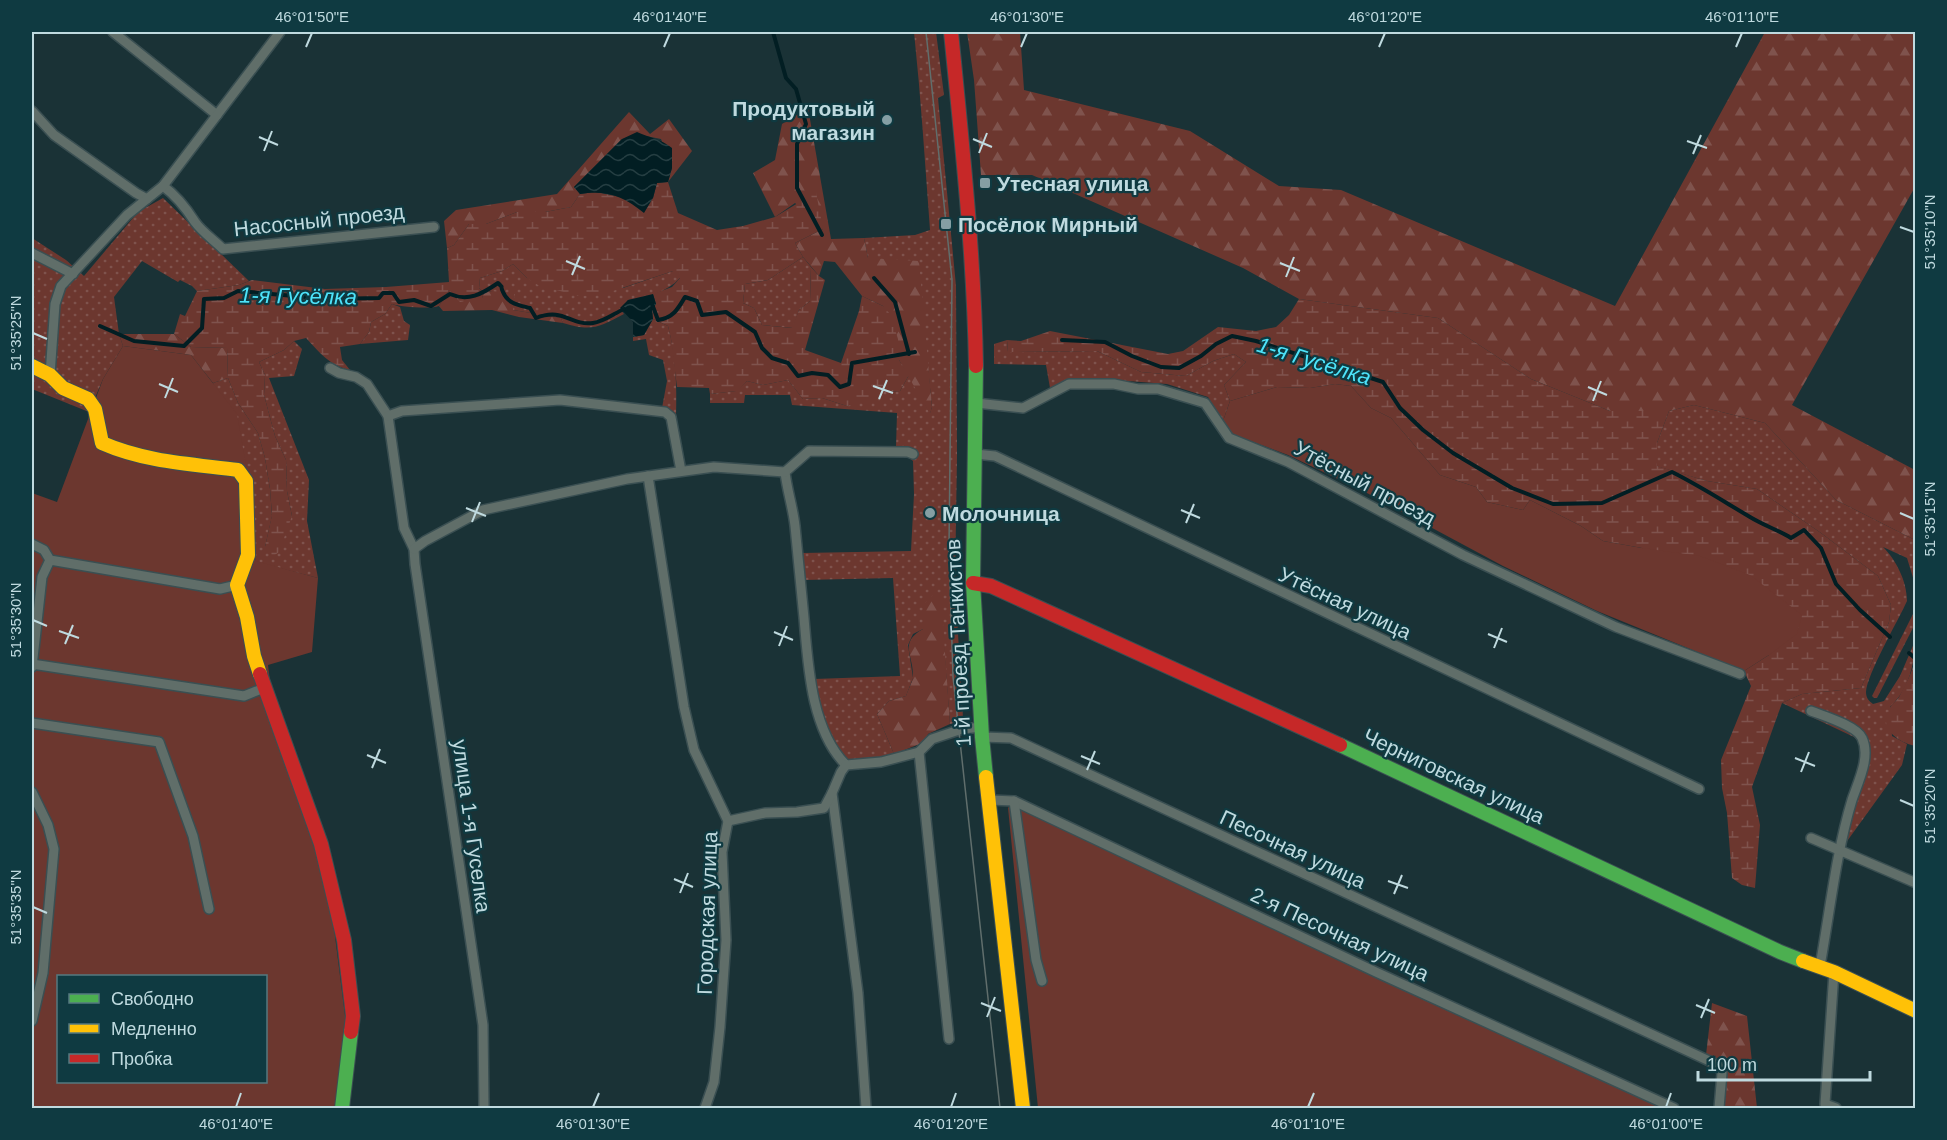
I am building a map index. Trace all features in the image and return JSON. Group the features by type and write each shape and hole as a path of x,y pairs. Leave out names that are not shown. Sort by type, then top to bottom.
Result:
{"street":[{"path":"113,32 217,115"},
{"path":"50,375 55,304 61,286 127,215 163,186 280,32"},
{"name":"1-й проезд Танкистов","path":"951,32 971,237 975,327 973,583 982,732 1023,1108"},
{"path":"32,111 54,135 147,199"},
{"name":"Насосный проезд","path":"163,186 184,205 196,222 223,249 434,227"},
{"path":"32,253 73,274"},
{"path":"32,366 50,375 63,388 88,399 95,409 102,443 119,452 238,470 246,481 248,555 237,585 264,688 321,844 344,940 353,1016 342,1108"},
{"name":"улица 1-я Гуселка","path":"330,368 356,377 367,384 388,416 404,528 414,549 483,1025 484,1108"},
{"name":"Утёсный проезд","path":"976,403 1023,408 1069,384 1114,384 1138,389 1158,389 1205,403 1228,438 1288,462 1463,555 1616,627 1740,674"},
{"path":"388,416 402,411 560,400 665,412 671,417 681,471"},
{"path":"414,549 483,510 648,476 714,467 785,472 809,451 908,452 914,454"},
{"name":"Утёсная улица","path":"975,454 995,456 1699,789"},
{"path":"785,472 794,522 810,680 821,726 838,757 846,765"},
{"name":"Городская улица","path":"648,476 691,740 728,821 722,852 726,940 720,1027 714,1082 705,1108"},
{"path":"32,544 44,550 50,560 220,589 237,585"},
{"path":"50,560 42,577 32,665 244,696 264,688"},
{"name":"Черниговская улица","path":"973,583 991,586 1029,603 1365,756 1779,952 1834,972 1916,1011"},
{"path":"1811,711 1857,730 1863,739 1864,763 1841,850 1820,966"},
{"path":"32,723 159,742 193,836 209,909"},
{"name":"Песочная улица","path":"919,752 932,739 962,729 1011,738 1718,1065 1722,1073 1719,1108"},
{"path":"728,821 765,813 824,808 846,765 881,762 919,752 950,1039"},
{"path":"32,792 48,825 54,849 44,973 32,1021"},
{"path":"832,793 858,993 866,1108"},
{"name":"2-я Песочная улица","path":"990,800 1014,801 1378,973 1674,1108"},
{"path":"1014,801 1036,960 1042,981"},
{"path":"1811,838 1916,883"},
{"path":"1834,972 1826,1104 1836,1108"}],"green space":[{"path":"914,32 936,32 944,95 938,98 956,286 955,583 963,718 960,722 950,724 940,595 923,629 913,634 908,645 913,678 906,696 889,701 877,714 894,754 874,760 851,761 844,759 834,749 823,719 814,679 900,676 893,578 804,580 802,553 911,551 913,461 896,447 897,413 792,405 790,395 745,395 744,403 710,403 710,394 736,391 747,381 763,385 788,380 803,399 822,398 847,406 883,392 900,391 909,375 930,413 932,407 928,368 868,258 864,238 915,235 930,230"},
{"path":"967,32 1020,32 1024,90 1190,131 1279,186 1341,190 1615,306 1765,32 1915,32 1915,187 1792,405 1915,470 1915,540 1836,500 1765,423 1694,405 1669,411 1610,411 1531,379 1438,318 1299,299 1243,268 1032,175 981,175 974,80"},
{"path":"808,108 831,239 864,238 868,258 919,261 932,407 930,414 899,360 883,306 862,296 835,262 824,261 819,276 795,243 823,229 795,203 775,217 753,173 775,160 782,124"},
{"path":"629,112 650,134 669,119 692,151 668,182 672,168 661,139 646,136 622,139 574,187 580,194 571,207 545,212 517,212 486,224 469,224 454,245 447,248 444,221 456,210 557,194"},
{"path":"668,182 678,213 717,230 775,217 816,192 823,229 795,243 803,257 768,280 745,284 743,303 754,308 762,325 792,328 799,310 810,301 811,267 825,280 805,350 841,363 862,296 883,306 890,314 898,339 899,360 909,375 900,391 883,392 878,399 847,406 822,398 803,399 788,380 763,385 747,381 737,391 710,394 709,388 677,387 668,326 653,319 652,310 656,304 653,294 672,287 680,278 679,271 601,295 578,296 538,285 513,264 502,271 480,278 479,288 484,293 482,298 460,302 449,290 439,306 416,307 392,304 385,314 371,322 369,332 360,344 340,347 342,360 350,370 331,362 306,338 294,341 284,350 259,362 265,375 264,395 275,436 286,460 287,491 292,516 279,552 272,557 265,547 272,515 265,458 258,433 238,403 228,378 227,348 191,347 174,334 180,314 185,316 197,291 239,285 252,280 325,289 449,282 447,248 454,245 469,224 486,224 517,212 545,212 571,207 580,194 595,192 626,198 653,198 657,183"},
{"path":"163,198 249,281 239,285 197,291 192,286 180,280 178,282 142,261 114,297 123,346 103,379 89,412 32,389 32,238 66,260 84,276 138,212"},
{"path":"803,257 811,267 810,301 799,310 793,328 762,325 754,308 743,303 745,284 768,280"},
{"path":"513,264 527,278 623,288 673,271 680,271 680,278 656,294 628,300 621,310 624,314 601,325 588,328 563,323 561,318 513,310 492,291 484,293 479,288 480,278 502,271"},
{"path":"449,290 482,298 484,293 492,291 515,294 513,310 561,318 563,323 519,317 492,310 443,311 439,306"},
{"path":"1299,299 1438,318 1531,379 1610,411 1669,411 1657,443 1657,466 1707,481 1757,489 1878,576 1891,605 1889,622 1861,688 1802,694 1782,703 1752,787 1760,825 1755,888 1742,885 1732,878 1721,760 1751,686 1744,671 1769,655 1642,548 1603,541 1581,526 1530,500 1523,510 1487,502 1476,487 1440,475 1391,418 1371,408 1351,386 1335,384 1310,388 1277,387 1230,401 1224,385 1246,362 1234,354 1213,361 1186,376 1141,372 1097,351 1008,352 1007,340 1021,341 1050,331 1168,354 1183,351 1218,327 1256,331 1276,327 1289,315"},
{"path":"392,304 400,307 404,321 410,325 408,340 360,344 369,332 371,322 385,314"},
{"path":"653,319 668,326 671,337 675,371 676,416 670,410 662,408 667,381 663,360 649,355 646,339 633,341 633,337 644,335"},
{"path":"119,334 174,334 191,347 227,348 228,378 213,383 191,355 123,346"},
{"path":"1007,340 1008,352 1097,351 1141,372 1186,376 1213,361 1234,354 1246,362 1224,385 1230,401 1223,421 1208,397 1167,384 1115,380 1070,380 1050,388 1046,365 994,364 994,344"},
{"path":"294,341 302,349 294,376 269,378 309,480 307,521 318,578 256,562 250,488 213,383 228,378 238,403 258,433 265,458 272,516 265,547 292,516 287,491 286,460 275,436 264,395 265,375 259,362 284,350"},
{"path":"123,346 191,355 237,414 250,488 256,561 318,578 312,652 268,665 271,689 323,841 349,1047 348,1108 32,1108 32,493 57,502 103,379"},
{"path":"1335,384 1351,386 1371,408 1391,418 1440,475 1476,487 1487,502 1523,510 1530,500 1581,526 1603,541 1700,556 1750,575 1802,615 1797,634 1744,671 1597,611 1503,566 1367,493 1288,455 1232,434 1223,421 1230,401 1277,387 1310,388"},
{"path":"1694,405 1765,423 1836,500 1915,540 1915,584 1907,558 1883,547 1900,571 1907,593 1907,601 1877,661 1866,692 1873,704 1884,701 1900,676 1915,641 1914,659 1906,685 1890,707 1892,736 1907,744 1902,765 1845,844 1869,746 1782,703 1802,694 1861,688 1889,622 1891,605 1878,576 1757,489 1707,481 1656,466 1657,443 1669,411"},
{"path":"933,595 941,595 950,724 928,734 925,742 894,754 877,714 889,701 906,696 913,677 909,645 915,634 923,629 924,604"},
{"path":"1915,610 1915,624 1877,698 1874,698 1872,696"},
{"path":"1915,660 1915,746 1896,737 1887,727 1886,721 1891,706 1907,682"},
{"path":"1012,803 1668,1108 1038,1108 1008,808"},
{"path":"1712,1003 1747,1016 1757,1108 1724,1108 1726,1066 1706,1055"}],"water":[{"path":"637,132 672,148 672,168 668,182 657,183 653,198 644,213 622,198 598,193 580,194 574,187 622,139"},
{"path":"653,294 656,304 652,310 653,319 644,335 633,337 633,322 620,308 628,300"}],"waterway":[{"path":"773,32 786,78 796,89 806,124 797,144 797,188 822,235"},
{"path":"874,278 895,302 909,354"},
{"name":"1-я Гусёлка","path":"100,326 134,341 184,346 202,328 204,299 224,298 238,291 329,299 379,298 383,293 393,293 399,302 414,300 431,306 450,294 463,297 475,296 498,283 508,299 530,308 536,318 553,315 578,322 593,323 624,309"},
{"name":"1-я Гусёлка","path":"652,304 658,320 671,315 685,297 697,301 702,315 726,312 755,332 762,348 772,358 788,363 798,376 812,373 828,375 840,387 849,384 852,363 915,352"},
{"name":"1-я Гусёлка","path":"1062,340 1105,342 1161,367 1179,368 1232,336 1256,341 1383,382 1400,408 1423,430 1453,453 1512,488 1553,504 1602,503 1672,472 1791,538 1804,530 1821,548 1836,584 1890,637"},
{"name":"1-я Гусёлка","path":"1909,653 1916,659"}],"tram line":[{"path":"926,32 952,280 949,547 953,677 1000,1108"}],"traffic: fast":[{"path":"976,366 973,583 986,777"},
{"path":"1340,745 1803,961"},
{"path":"342,1108 351,1032"}],"traffic: slow":[{"path":"32,366 50,375 63,388 88,399 95,409 102,443 152,458 238,470 246,481 248,555 237,585 260,674"},
{"path":"986,777 1023,1108"},
{"path":"1803,961 1834,972 1916,1011"}],"traffic: jam":[{"path":"951,32 970,240 976,366"},
{"path":"973,583 991,586 1340,745"},
{"path":"260,674 321,844 344,940 353,1016 351,1032"}],"place":[{"name":"Продуктовый магазин","path":"887,120"},
{"name":"Утесная улица","path":"985,183"},
{"name":"Посёлок Мирный","path":"946,224"},
{"name":"Молочница","path":"930,513"}]}
